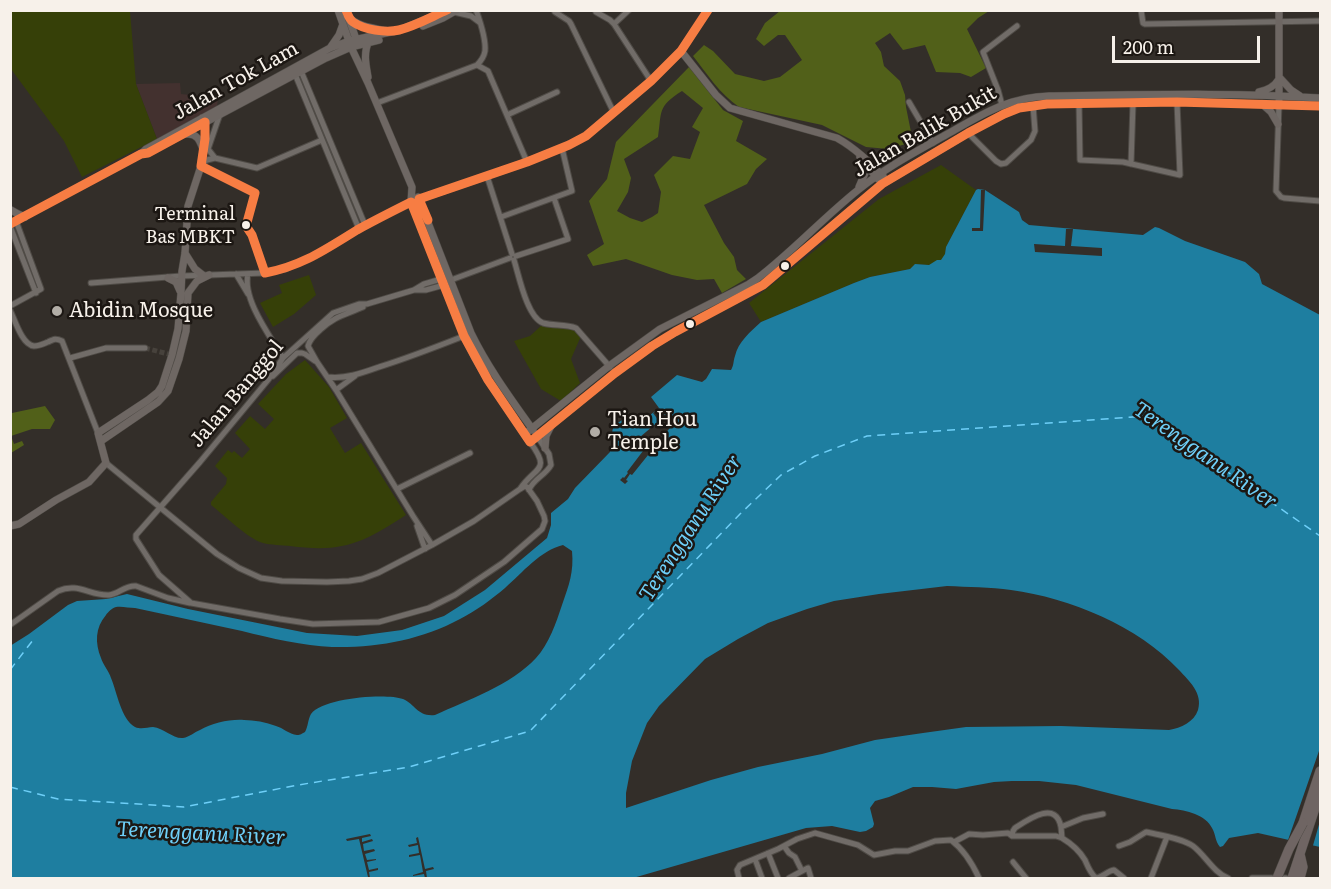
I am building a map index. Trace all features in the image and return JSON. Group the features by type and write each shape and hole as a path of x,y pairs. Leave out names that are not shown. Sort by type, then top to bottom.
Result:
{"highway":[{"path":"1285,879 1320,771"},
{"path":"1292,879 1320,794"},
{"path":"1277,879 1303,823"},
{"path":"1300,854 1303,867 1300,879"}],"main road":[{"path":"338,10 352,42"},
{"path":"411,202 527,162 586,136 651,81 681,51 708,10"},
{"path":"1279,10 1279,104"},
{"path":"352,42 395,36 432,23 453,11"},
{"path":"370,40 453,11"},
{"path":"347,14 354,23 360,26 392,32"},
{"path":"347,14 359,65 419,199 481,355 537,436"},
{"path":"330,48 343,24"},
{"path":"369,83 365,54 370,40"},
{"name":"Jalan Tok Lam","path":"13,222 203,120 330,48 352,42"},
{"name":"Jalan Tok Lam","path":"141,154 148,153 203,120 220,114 341,51 352,42"},
{"path":"341,51 359,65"},
{"path":"681,51 716,96 730,108 837,138 846,143 885,182"},
{"path":"1248,95 1269,89 1280,78"},
{"path":"1280,78 1291,90 1302,97"},
{"name":"Jalan Balik Bukit","path":"525,434 609,366 660,329 758,278 878,175 1002,105 1030,97 1047,96 1179,94 1279,95 1320,98"},
{"name":"Jalan Balik Bukit","path":"530,442 642,352 763,285 885,182 1004,114 1033,105 1079,103 1177,102 1320,106"},
{"path":"1262,104 1271,112 1278,124"},
{"path":"10,526 19,524 56,500 90,482 105,463 99,437 162,387 172,355 185,293 181,276 185,253 186,222 188,203 203,152 206,131 203,120"},
{"path":"183,134 191,133 196,136 203,152"},
{"path":"859,155 868,160 878,175"},
{"path":"858,190 865,173 865,164"},
{"path":"412,187 411,202 464,336 488,380 530,442"},
{"path":"11,209 25,217"},
{"path":"11,209 13,222"},
{"path":"185,253 195,269 206,275 185,293"},
{"path":"168,278 173,280 185,293"},
{"path":"523,416 535,420 544,419"},
{"path":"545,448 546,436 552,424"}],"street":[{"path":"377,103 477,65 484,56 485,50 476,10"},
{"path":"614,24 629,10"},
{"path":"1141,10 1143,23 1320,21"},
{"path":"453,11 471,16 480,24"},
{"path":"555,12 571,24 614,113"},
{"path":"596,12 614,24 651,81"},
{"path":"1002,105 983,52 1017,26"},
{"path":"477,65 488,71 527,162"},
{"path":"298,72 346,178 362,227"},
{"path":"298,72 322,140 362,227"},
{"path":"507,115 557,92"},
{"path":"909,102 933,142"},
{"path":"1079,103 1080,160 1131,164 1180,175 1177,102"},
{"path":"1131,164 1133,103"},
{"path":"1279,104 1276,191 1284,198 1320,201"},
{"path":"968,133 996,161 1001,164 1006,163 1031,140 1035,131 1033,105"},
{"path":"215,158 208,149 220,114"},
{"path":"201,164 215,158 256,168 322,140"},
{"path":"501,217 572,191 561,148"},
{"path":"487,176 528,306 536,318 545,324 576,328 615,373"},
{"path":"451,280 568,238 554,198"},
{"path":"91,283 181,276 265,273 285,269 320,253 362,227 411,202"},
{"path":"13,222 40,289 10,308 28,344 36,346 58,338 64,344 99,437"},
{"path":"236,274 283,358"},
{"path":"248,274 247,284 250,298"},
{"name":"Jalan Banggol","path":"191,603 159,575 136,539 136,535 268,381 283,358 333,313 414,290 426,290 442,282"},
{"path":"367,304 336,317 310,339 308,346 432,545"},
{"path":"328,377 342,378 358,374 464,336"},
{"path":"70,358 106,348 145,348"},
{"path":"268,381 297,353 305,354 317,362"},
{"path":"336,390 358,374"},
{"path":"529,490 532,483 547,472 551,465 551,460 537,436"},
{"path":"520,489 541,464 540,457 530,442"},
{"path":"397,489 470,453"},
{"path":"10,625 58,591 66,588 75,587 110,595 127,587 136,586 168,598 280,620 313,624 379,622 429,608 455,595 510,557 542,529 545,521 537,501 525,486 474,521 425,549 362,579 327,582 261,578 238,568 217,554 105,463"},
{"path":"413,516 425,549"},
{"path":"1012,836 1015,828 1038,814 1052,813 1058,817 1062,838"},
{"path":"1061,827 1083,818 1103,814"},
{"path":"1119,846 1146,832 1191,844 1221,876 1228,879"},
{"path":"739,879 738,866 815,833 858,845 874,855 908,851 935,841 954,842 974,868 979,879"},
{"path":"954,842 969,834 1008,833 1012,836 1056,836 1071,843 1078,850 1095,878 1100,878 1114,870 1124,879"},
{"path":"1151,879 1167,837"},
{"path":"784,846 795,857 802,871"},
{"path":"768,854 778,879"},
{"path":"755,859 762,879"},
{"path":"1013,862 1026,879"},
{"path":"789,879 807,868 811,879"},
{"path":"1252,879 1285,879"}],"shaded area":[{"path":"180,83 181,94 218,98 217,107 157,139 136,84"}],"green space":[{"path":"10,11 130,11 136,84 157,139 82,177 64,141 11,69"},
{"path":"780,11 989,11 967,29 986,68 971,77 960,73 936,72 925,45 903,50 890,33 875,43 881,52 884,66 900,81 905,95 913,142 888,149 866,147 822,125 739,107 720,90 693,56 704,45 735,74 764,81 780,77 802,60 785,35 778,35 764,46 756,39 765,23"},
{"path":"689,67 723,110 743,121 736,141 767,159 756,169 747,184 704,205 734,257 737,270 746,279 722,293 714,279 697,280 672,275 626,259 593,266 587,255 604,244 589,201 607,179 616,142","holes":["682,91 703,108 692,127 700,132 690,159 673,156 654,175 661,192 658,213 642,222 617,211 628,192 631,178 624,159 658,137 662,110 668,101"]},
{"path":"941,165 976,190 946,247 942,260 929,265 915,264 910,269 870,277 761,322 749,303 879,199"},
{"path":"309,275 316,295 294,314 273,327 260,303 282,293 279,285"},
{"path":"542,325 572,328 581,336 571,359 580,383 561,401 541,389 514,341 530,336"},
{"path":"305,360 329,387 347,418 330,428 345,453 361,443 406,515 377,533 339,547 308,548 263,543 243,532 211,505 226,484 227,478 215,466 228,450 232,453 234,451 242,458 250,449 235,433 250,416 265,429 274,419 258,404 286,374"},
{"path":"45,406 55,420 50,429 32,429 11,436 14,444 22,441 24,445 11,453 10,416 12,413"}],"water":[{"name":"Terengganu River","path":"976,190 985,190 1019,212 1022,220 1029,225 1143,235 1155,227 1159,228 1185,241 1245,262 1259,274 1262,284 1320,315 1320,847 1258,833 1229,838 1220,847 1209,823 1189,812 1076,785 1012,781 956,789 913,787 875,801 870,808 874,824 866,831 860,832 832,826 806,828 633,878 11,878 10,646 77,601 106,599 127,594 307,633 357,636 402,630 444,616 485,590 547,538 551,525 551,513 568,499 575,488 610,452 614,443 612,433 615,425 625,418 635,427 659,408 651,397 677,375 702,382 712,369 731,370 739,346 761,322 870,277 910,269 915,264 929,265 941,260","holes":["563,545 572,551 570,578 555,626 541,652 526,668 502,684 435,715 425,714 407,701 394,697 355,698 328,704 318,709 311,714 305,732 299,735 264,722 239,720 216,723 188,737 179,738 157,728 138,728 130,723 123,712 98,647 97,636 102,620 109,611 118,607 135,608 310,645 349,647 398,641 430,632 466,616 484,605 539,557","947,586 995,588 1033,594 1102,616 1144,640 1179,670 1191,683 1199,698 1196,714 1186,724 1169,730 1061,726 966,727 875,740 758,767 626,808 626,793 632,761 647,723 659,706 705,659 768,623 807,609 834,601"]}],"pier":[{"path":"981,190 985,190 983,231 972,231 972,228 980,228"},
{"path":"1066,229 1073,229 1071,246 1102,248 1102,256 1035,252 1034,244 1065,246"},
{"path":"659,408 673,424 632,475 630,474 625,484 620,480 628,473 646,447 640,437 659,421 653,413"},
{"path":"1320,748 1320,821 1312,849 1287,843"},
{"path":"370,834 371,836 362,838 362,842 372,839 373,841 363,844 364,851 374,849 375,851 365,854 367,860 376,859 367,862 369,870 378,868 378,870 369,872 370,878 365,878 368,877 359,839 347,841 346,839"},
{"path":"418,837 425,869 433,867 434,869 426,871 427,878 424,874 413,876 423,872 420,855 409,857 409,855 419,853 418,845 409,847 408,845 417,843 416,838"}],"ferry route":[{"path":"10,787 58,799 184,807 409,767 530,731 740,514 781,475 815,456 867,436 1147,416 1320,536"},
{"path":"10,670 33,640"}],"tunnel":[{"path":"145,348 172,355"}],"transit line":[{"path":"346,10 350,20 358,25 388,31 411,26 447,10"},
{"path":"428,220 419,199 527,162 586,136 651,81 681,51 708,10"},
{"path":"10,224 205,122 201,166 255,193 246,226 252,235 265,273 291,266 313,256 411,202 464,336 488,380 530,442 652,346 763,285 882,184 1004,114 1019,108 1047,104 1177,102 1320,106"}],"place":[{"name":"Terminal Bas MBKT","path":"246,225"},
{"name":"Abidin Mosque","path":"57,311"},
{"name":"Tian Hou Temple","path":"595,432"}]}
